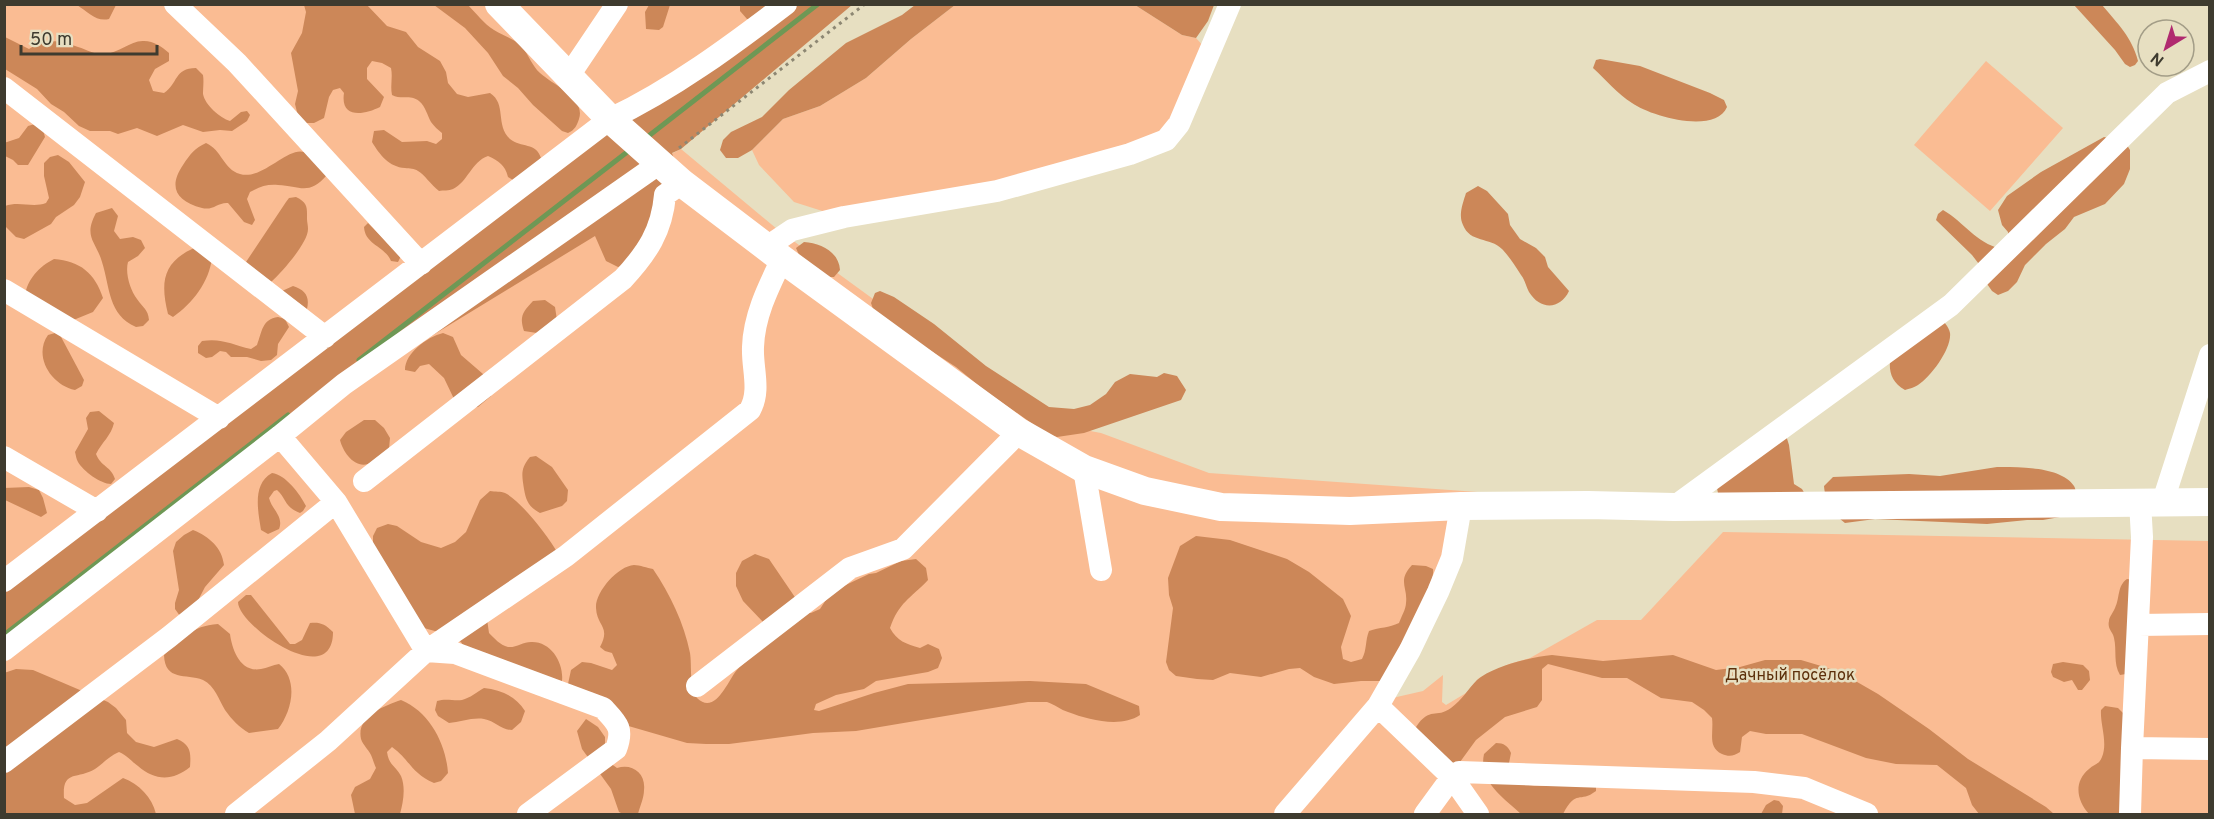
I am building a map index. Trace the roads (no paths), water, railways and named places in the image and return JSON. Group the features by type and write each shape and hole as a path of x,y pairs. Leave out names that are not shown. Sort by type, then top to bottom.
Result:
{"main road":[{"path":"499,4 568,77 654,159 774,253 1019,432 1084,469 1144,491 1221,507 1350,511 1461,506 1674,507 2210,502"}],"street":[{"path":"175,4 237,63 421,264"},
{"path":"568,77 617,4"},
{"path":"4,581 421,264 618,126 640,105 742,38 786,4"},
{"path":"236,814 328,741 426,651 566,556 750,410 756,400 753,346 761,304 774,253 792,230 844,217 997,191 1130,154 1166,140 1179,124 1230,4"},
{"path":"1674,507 1951,305 2167,93 2210,71"},
{"path":"4,88 325,337"},
{"path":"4,650 344,384 654,159"},
{"path":"364,481 623,279 640,260 652,241 663,215 665,195 682,183"},
{"path":"4,291 219,418"},
{"path":"2130,814 2142,548 2152,502 2210,355"},
{"path":"697,686 850,568 903,549 1019,432"},
{"path":"280,436 336,502 426,651"},
{"path":"4,457 97,511"},
{"path":"1084,469 1101,570"},
{"path":"4,762 169,637 336,502"},
{"path":"1285,814 1378,706 1410,650 1452,558 1461,506"},
{"path":"2138,625 2210,624"},
{"path":"426,651 455,653 603,708 619,724 620,740 616,749 528,814"},
{"path":"1378,706 1452,777 1478,814"},
{"path":"2132,748 2210,749"},
{"path":"1425,814 1452,777 1460,772 1754,782 1804,788 1867,814"}],"waterway":[{"path":"646,138 818,4"},
{"path":"359,360 631,149"},
{"path":"4,635 288,415"}],"park label":[{"name":"Дачный посёлок","path":"1790,674"}]}
